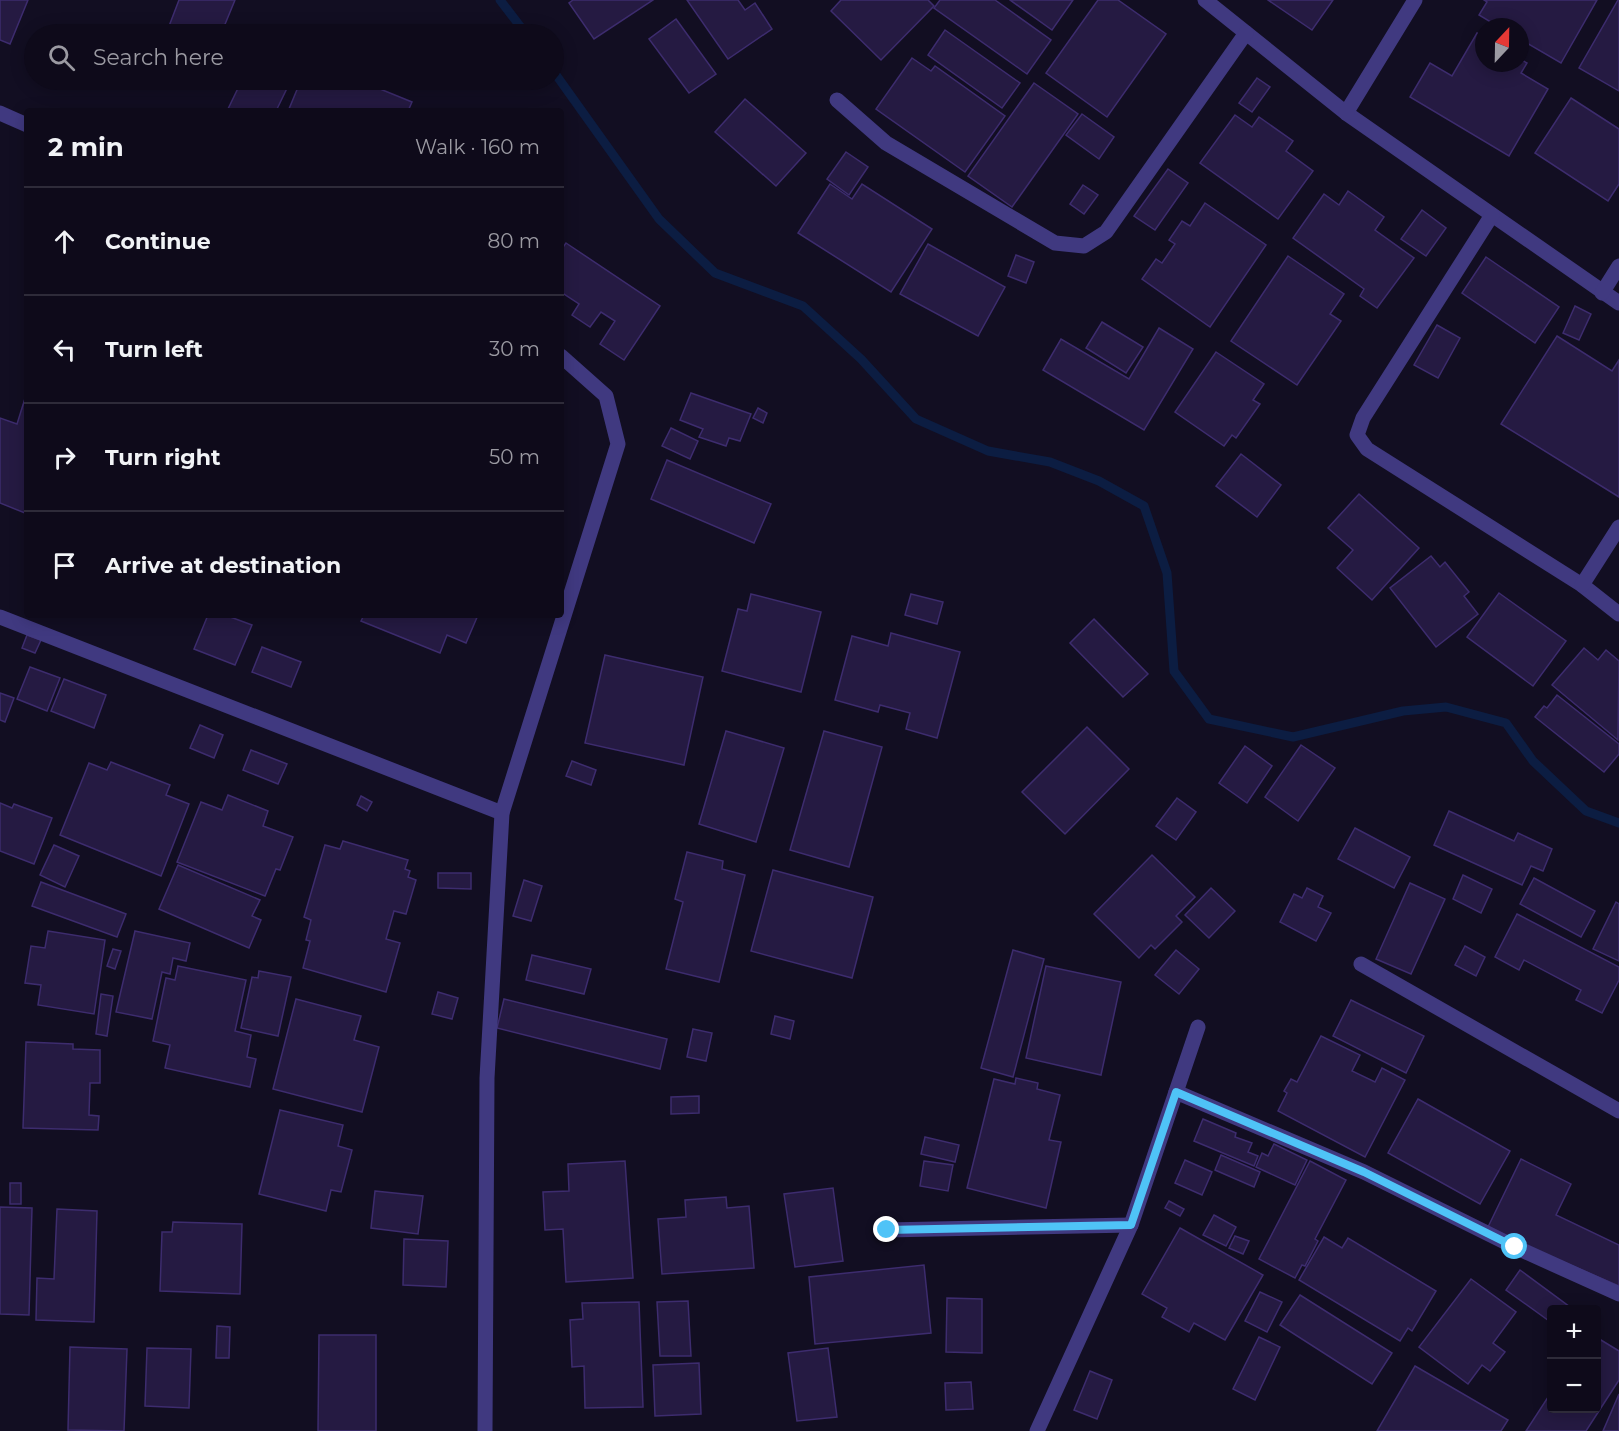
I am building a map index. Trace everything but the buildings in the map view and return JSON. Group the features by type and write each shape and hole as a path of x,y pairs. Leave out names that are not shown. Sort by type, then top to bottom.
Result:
{"street":[{"path":"1205,0 1346,113 1619,303"},
{"path":"1346,113 1415,0"},
{"path":"837,100 886,143 1055,243 1084,246 1106,232 1246,33"},
{"path":"0,113 24,124"},
{"path":"1492,215 1363,418 1357,435 1367,449 1582,585 1619,614"},
{"path":"1602,293 1619,266"},
{"path":"564,359 606,396 618,444 564,616"},
{"path":"1582,585 1619,527"},
{"path":"0,617 502,813"},
{"path":"485,1431 487,1078 502,813 563,618"},
{"path":"1361,964 1619,1111"},
{"path":"1037,1431 1131,1225 1198,1027"},
{"path":"1176,1092 1364,1172 1515,1247 1619,1294"},
{"path":"887,1230 1131,1225"}],"waterway":[{"path":"500,0 518,24"},
{"path":"564,86 659,219 715,273 803,306 861,359 916,419 988,451 1050,462 1099,481 1144,506 1167,573 1174,671 1209,719 1293,737 1403,711 1446,707 1506,723 1533,761 1586,811 1619,823"}],"route":[{"path":"887,1230 1131,1225 1176,1092 1364,1172 1515,1247"}]}
